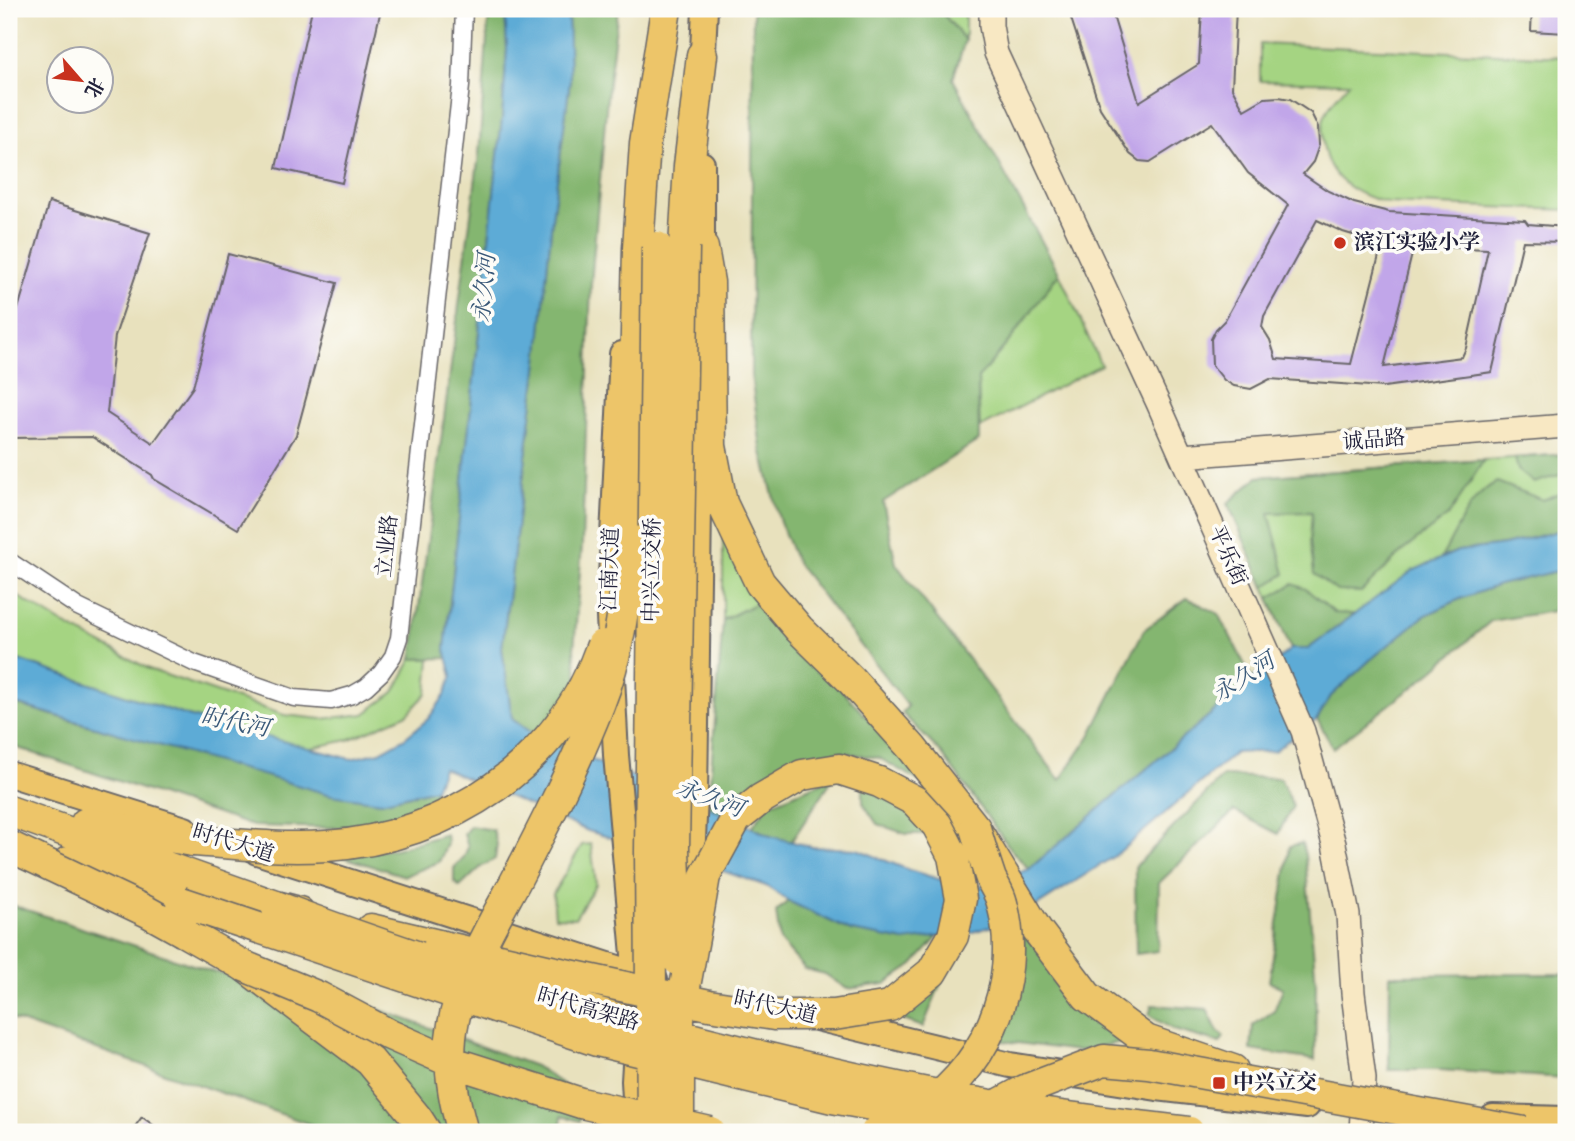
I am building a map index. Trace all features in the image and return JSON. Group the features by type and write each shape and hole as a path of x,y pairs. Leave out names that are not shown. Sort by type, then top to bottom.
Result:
{"highway":[{"name":"中兴立交桥","path":"667,9 674,849 680,1019 679,1132"},
{"name":"中兴立交桥","path":"652,1132 650,851 670,248 690,166 702,55"},
{"path":"463,1132 450,1074 451,1038 459,1002 485,937 576,760 614,667 622,630 631,540 670,248"},
{"path":"670,248 709,282 711,446 722,503 760,583 799,629 851,680 912,748 975,828 1037,930 1087,996 1146,1040 1287,1089"},
{"path":"9,802 98,826 193,841 255,845 326,846 381,839 430,824 477,800 516,771 573,708 597,658 617,602 631,540"},
{"path":"276,906 547,970 642,990 682,999 696,1002 709,1005 774,1015 834,1014 890,1006 932,972 953,936 961,900 953,856 937,825 915,801 879,782 839,769 802,775 761,799 736,818 705,876 691,958 684,995 682,1007 680,1019"},
{"name":"时代高架路","path":"9,811 322,924 503,985 621,1021 711,1044 959,1099 1188,1132"},
{"path":"876,1132 910,1117 947,1090 971,1062 998,1017 1008,980 1008,940 1002,901 975,828"},
{"path":"9,844 148,912 244,966 319,997 390,1035 449,1061 581,1103 709,1132"},
{"name":"时代高架路","path":"9,844 597,1041 832,1098 1023,1132"},
{"path":"244,966 370,1061 426,1132"},
{"path":"948,1132 1024,1090 1104,1059 1149,1064 1524,1132"}],"main road":[{"name":"江南大道","path":"637,1132 634,1082 637,1059 637,976 616,755 608,617 629,217 667,9"},
{"path":"702,55 705,9"},
{"path":"670,248 695,797 689,932 682,987 688,1075 687,1132"},
{"name":"时代大道","path":"9,774 637,976 1010,1065 1362,1122 1566,1119"},
{"path":"9,856 587,1048 637,1059 746,1091 948,1132"}],"street":[{"name":"立业路","path":"9,561 78,607 194,663 294,698 331,701 352,695 381,673 393,656 398,638 461,86 464,9"},
{"name":"平乐街","path":"991,9 996,53 1181,456 1303,731 1334,844 1348,915 1353,993 1364,1079 1362,1122"},
{"name":"诚品路","path":"1181,456 1566,426"}],"green space":[{"path":"489,9 505,9 507,49 502,118 445,649 448,658 412,659 479,154"},
{"path":"568,9 618,9 607,98 591,284 582,545 574,650 587,758 538,738 512,719 502,648 570,81"},
{"path":"753,9 939,9 965,40 953,79 1059,273 1011,339 978,378 979,440 883,502 896,564 1060,780 1090,736 1144,630 1187,598 1219,614 1252,679 1029,869 1012,851 942,754 902,713 908,706 796,562 779,519 761,448 751,375"},
{"path":"939,9 965,9 965,40"},
{"path":"1260,44 1566,57 1566,210 1388,203 1353,190 1329,165 1322,134 1328,109 1349,83 1260,81"},
{"path":"1059,273 1101,365 980,428 978,378 1011,339"},
{"path":"1566,454 1566,529 1458,551 1412,571 1308,649 1291,649 1228,503 1258,477"},
{"path":"1566,454 1566,473 1534,483 1518,470 1515,458"},
{"path":"1484,460 1449,515 1405,549 1361,592 1337,591 1314,574 1310,540 1312,512 1269,513 1285,574 1264,587 1228,503 1258,477"},
{"path":"1497,482 1543,500 1566,490 1566,529 1503,545 1458,551 1441,558 1471,505 1487,488"},
{"path":"723,525 761,601 723,620"},
{"path":"1566,569 1566,609 1491,621 1418,683 1333,748 1317,719 1331,696 1424,616 1499,585"},
{"path":"1293,584 1306,589 1335,613 1354,614 1308,649 1291,649 1269,598"},
{"path":"9,591 65,625 151,670 284,715 322,719 364,714 394,692 412,659 430,659 427,693 408,714 348,740 306,749 191,717 9,657"},
{"path":"761,601 931,788 879,758 840,752 808,760 729,816 708,807 723,620"},
{"path":"9,702 360,798 381,802 435,789 435,800 396,818 343,828 253,826 9,745"},
{"path":"1223,776 1280,778 1293,806 1278,834 1234,811 1159,883 1158,951 1136,954 1135,867"},
{"path":"833,778 791,842 752,827 769,804"},
{"path":"863,784 879,784 930,834 906,834 877,824 863,803"},
{"path":"470,826 493,830 497,844 495,859 481,867 460,887 454,882 454,868 464,857 468,847 464,834"},
{"path":"446,834 447,844 439,862 405,876 333,854 395,849"},
{"path":"1302,843 1316,984 1315,1060 1251,1050 1253,1025 1274,1011 1283,988 1269,982 1290,846"},
{"path":"591,844 596,884 575,918 555,917 553,894 582,845"},
{"path":"788,901 851,931 939,936 913,965 885,984 847,989 825,974 805,969 780,941 776,912"},
{"path":"9,904 211,971 358,1002 535,1066 583,1098 580,1121 562,1116 560,1132 332,1132 9,1018"},
{"path":"1023,934 1132,1040 1078,1051 1002,1041 1023,977"},
{"path":"1566,974 1566,1078 1440,1070 1389,1070 1390,975"},
{"path":"944,975 923,1027 879,1011"},
{"path":"1152,1005 1207,1009 1217,1030 1224,1037 1220,1043 1174,1030 1149,1015"}],"water":[{"name":"永久河","path":"505,9 568,9 570,81 502,648 512,719 538,738 713,809 770,836 812,847 857,849 909,870 971,889 1029,869 1252,679 1291,649 1308,649 1412,571 1458,551 1504,545 1566,529 1566,569 1499,585 1424,616 1331,696 1317,719 1274,751 1235,753 1116,855 1018,918 973,932 905,941 851,931 788,901 766,886 588,831 443,768 435,789 381,802 331,795 9,702 9,657 191,717 351,759 380,752 405,738 428,719 445,695 452,676 445,649 502,118 507,49"}],"building":[{"path":"312,9 381,9 342,183 276,168"},
{"path":"1068,9 1111,9 1139,102 1199,64 1202,9 1236,9 1232,88 1244,110 1265,98 1279,97 1290,99 1311,113 1318,127 1319,145 1313,162 1303,174 1328,191 1354,203 1389,212 1525,220 1528,224 1566,227 1566,242 1523,241 1492,372 1384,387 1270,379 1251,389 1234,386 1224,380 1212,365 1211,339 1225,320 1288,205 1248,173 1212,123 1150,162 1139,161 1130,154 1100,108","holes":["1317,220 1343,232 1382,244 1351,364 1276,359 1270,340 1262,327 1264,316","1414,246 1488,249 1466,348 1462,357 1384,367"]},
{"path":"1532,9 1566,9 1566,33 1531,31"},
{"path":"49,202 150,233 115,336 107,413 153,443 193,387 228,254 337,283 296,435 238,529 154,479 152,475 92,437 9,438 9,323 14,323"},
{"path":"142,1117 163,1132 131,1132"}],"place":[{"name":"滨江实验小学","path":"1340,243"},
{"name":"中兴立交","path":"1219,1083"}],"water label":[{"name":"时代河","path":"235,723"}]}
